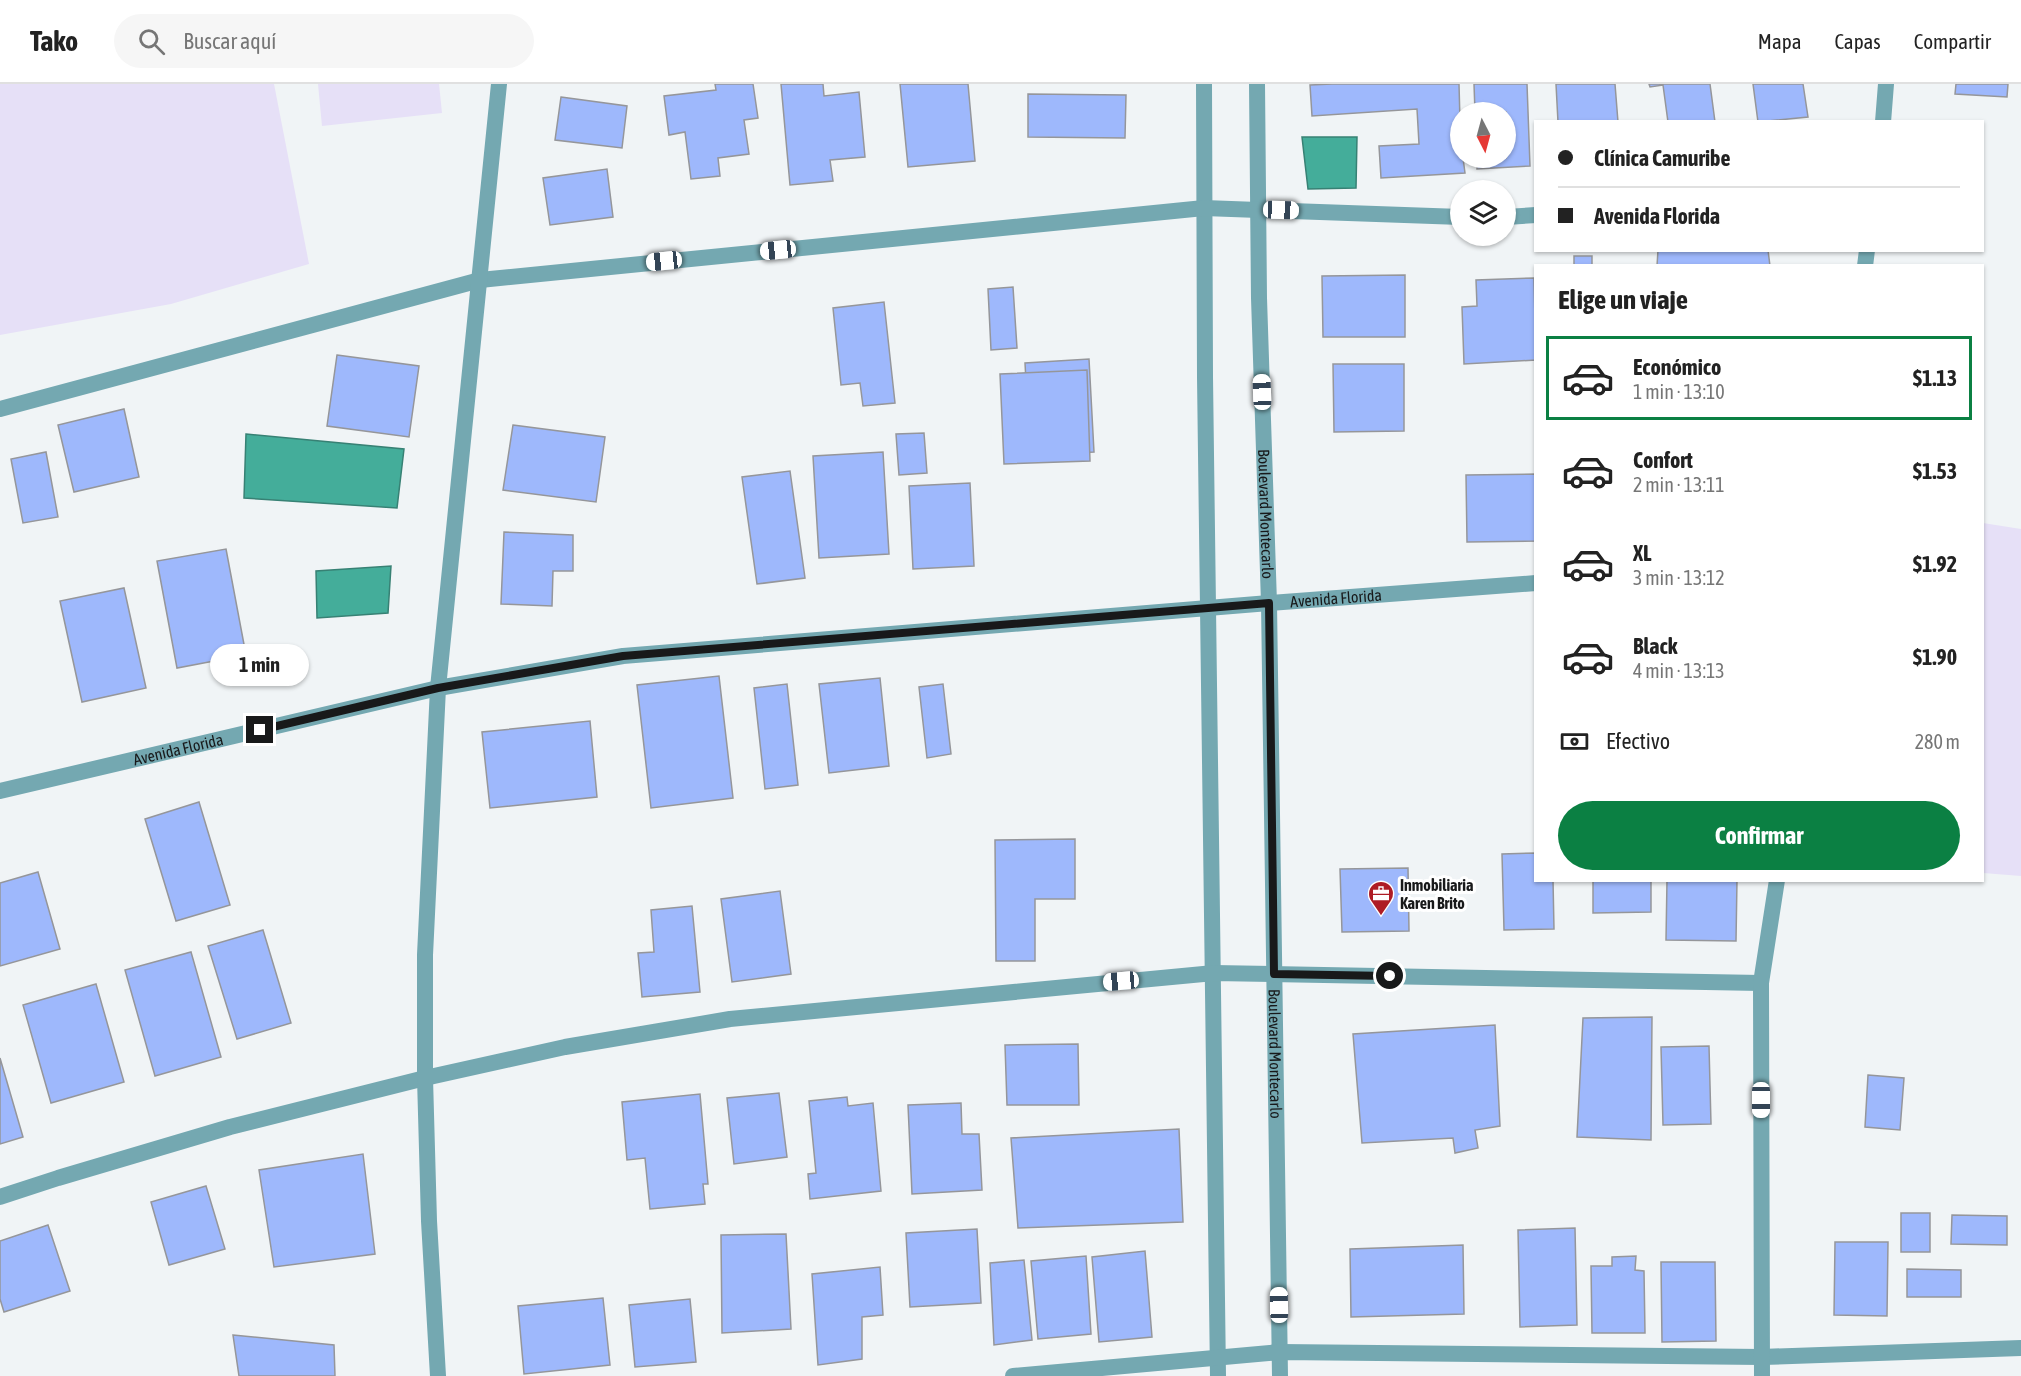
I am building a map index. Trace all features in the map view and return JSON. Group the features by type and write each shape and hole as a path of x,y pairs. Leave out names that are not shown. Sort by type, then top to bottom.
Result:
{"street":[{"path":"438,1376 429,1221 425,1078 425,955 438,688 499,84"},
{"path":"1204,84 1218,1376"},
{"name":"Boulevard Montecarlo","path":"1257,84 1259,298 1269,603 1280,1376"},
{"path":"1883,120 1887,84"},
{"path":"0,409 480,280 1204,208 1450,217"},
{"path":"1516,216 1534,215"},
{"name":"Avenida Florida","path":"0,791 438,688 623,656 1534,583"},
{"path":"1762,1376 1761,983 1777,882"},
{"path":"0,1197 230,1127 425,1078 565,1047 730,1019 1214,973 1761,983"},
{"path":"1013,1376 1280,1352 1762,1357 2021,1348"}],"shaded area":[{"path":"0,84 274,84 309,264 171,304 0,335"},
{"path":"318,84 439,84 442,113 322,126"},
{"path":"1302,137 1357,137 1356,188 1308,189"},
{"path":"246,434 404,449 397,508 244,498"},
{"path":"1984,523 2021,529 2021,876 1984,873"},
{"path":"391,566 388,613 317,618 316,571"}],"building":[{"path":"715,84 753,84 758,118 744,120 749,154 718,158 720,176 691,179 685,132 669,135 664,96 716,90"},
{"path":"781,84 823,84 824,96 859,92 865,157 830,160 833,181 790,185"},
{"path":"900,84 968,84 975,161 908,167"},
{"path":"1459,84 1459,102 1450,102 1450,168 1464,168 1465,173 1381,178 1379,146 1419,144 1417,109 1312,116 1310,85"},
{"path":"1474,84 1527,84 1530,166 1516,167 1516,102 1475,102"},
{"path":"1556,84 1615,84 1618,120 1558,120"},
{"path":"1649,84 1710,84 1715,120 1668,120 1663,85 1650,87"},
{"path":"1753,84 1803,84 1808,117 1758,120"},
{"path":"1956,84 2008,84 2007,97 1955,94"},
{"path":"1028,94 1126,95 1125,138 1028,137"},
{"path":"561,97 627,106 622,148 555,140"},
{"path":"607,169 613,217 550,225 543,178"},
{"path":"1658,252 1768,252 1770,264 1657,264"},
{"path":"1574,256 1592,256 1592,264 1574,264"},
{"path":"1405,275 1405,337 1323,337 1322,276"},
{"path":"1534,278 1534,360 1464,364 1462,307 1477,306 1476,280"},
{"path":"1013,287 1017,348 991,350 988,289"},
{"path":"884,302 895,403 863,406 860,383 841,385 833,308"},
{"path":"337,355 419,366 409,437 327,426"},
{"path":"1089,359 1094,452 1030,455 1025,363"},
{"path":"1333,364 1404,364 1404,431 1334,432"},
{"path":"1087,370 1090,461 1004,464 1000,374"},
{"path":"124,409 139,477 74,492 58,425"},
{"path":"513,425 605,437 596,502 503,490"},
{"path":"924,433 927,473 899,475 896,434"},
{"path":"46,452 58,517 23,523 11,459"},
{"path":"883,452 889,554 819,558 813,456"},
{"path":"790,471 805,578 757,584 742,477"},
{"path":"1534,474 1534,541 1467,542 1466,475"},
{"path":"970,483 974,566 913,569 909,486"},
{"path":"504,532 573,535 573,571 553,571 552,606 501,604"},
{"path":"226,549 246,655 177,668 157,561"},
{"path":"124,588 146,688 82,702 60,601"},
{"path":"719,676 733,798 651,808 637,685"},
{"path":"880,678 889,766 829,773 819,684"},
{"path":"787,684 798,785 765,789 754,688"},
{"path":"943,684 951,754 927,758 919,687"},
{"path":"590,721 597,797 490,808 482,732"},
{"path":"199,802 230,905 176,921 145,819"},
{"path":"1075,839 1075,899 1035,899 1035,961 996,961 995,840"},
{"path":"1534,853 1534,882 1553,882 1554,929 1504,930 1502,854"},
{"path":"1408,868 1409,931 1342,932 1340,869"},
{"path":"38,872 60,949 0,966 0,883"},
{"path":"1593,882 1651,882 1651,912 1593,913"},
{"path":"1667,882 1737,882 1736,941 1666,940"},
{"path":"780,891 791,974 732,982 721,899"},
{"path":"692,906 700,992 642,997 638,953 654,952 651,910"},
{"path":"263,930 291,1023 237,1039 208,946"},
{"path":"191,952 221,1057 155,1076 125,970"},
{"path":"96,984 124,1082 51,1103 23,1005"},
{"path":"1652,1017 1651,1140 1577,1137 1583,1018"},
{"path":"1495,1025 1500,1126 1475,1130 1478,1148 1455,1153 1453,1138 1362,1143 1353,1034"},
{"path":"1078,1044 1079,1105 1007,1105 1005,1045"},
{"path":"1709,1046 1711,1124 1663,1125 1661,1047"},
{"path":"0,1058 23,1137 0,1144"},
{"path":"1868,1075 1904,1078 1900,1130 1865,1127"},
{"path":"779,1093 787,1157 734,1164 727,1098"},
{"path":"700,1094 708,1184 703,1184 705,1204 650,1209 645,1158 627,1160 622,1102"},
{"path":"847,1097 848,1106 873,1103 881,1191 810,1199 808,1174 816,1173 809,1101"},
{"path":"961,1103 962,1134 979,1134 982,1190 912,1194 908,1105"},
{"path":"1179,1129 1183,1222 1018,1228 1011,1138"},
{"path":"363,1154 375,1254 274,1267 259,1170"},
{"path":"206,1186 225,1249 169,1265 151,1202"},
{"path":"1901,1213 1930,1213 1930,1252 1901,1252"},
{"path":"1952,1215 2007,1216 2007,1245 1951,1244"},
{"path":"48,1225 70,1291 4,1312 0,1299 0,1241"},
{"path":"1575,1228 1577,1325 1520,1327 1518,1230"},
{"path":"977,1229 981,1303 910,1307 906,1233"},
{"path":"786,1234 791,1329 722,1333 721,1235"},
{"path":"1835,1242 1888,1242 1887,1316 1834,1315"},
{"path":"1463,1245 1464,1314 1351,1317 1350,1249"},
{"path":"1145,1251 1152,1337 1099,1342 1092,1257"},
{"path":"1086,1256 1091,1334 1038,1339 1031,1261"},
{"path":"1636,1256 1635,1270 1644,1271 1645,1333 1592,1333 1591,1266 1612,1266 1612,1257"},
{"path":"1024,1260 1032,1340 994,1345 990,1263"},
{"path":"1661,1262 1715,1262 1716,1341 1662,1342"},
{"path":"880,1267 883,1315 862,1317 862,1359 818,1365 812,1274"},
{"path":"1907,1269 1961,1270 1961,1297 1907,1297"},
{"path":"603,1298 610,1365 524,1374 518,1306"},
{"path":"690,1299 696,1362 635,1367 629,1305"},
{"path":"233,1335 334,1345 335,1376 239,1376"}],"place":[{"name":"Inmobiliaria Karen Brito","path":"1381,917"}],"route":[{"path":"260,730 438,688 623,656 1269,603 1274,974 1390,976"}]}
